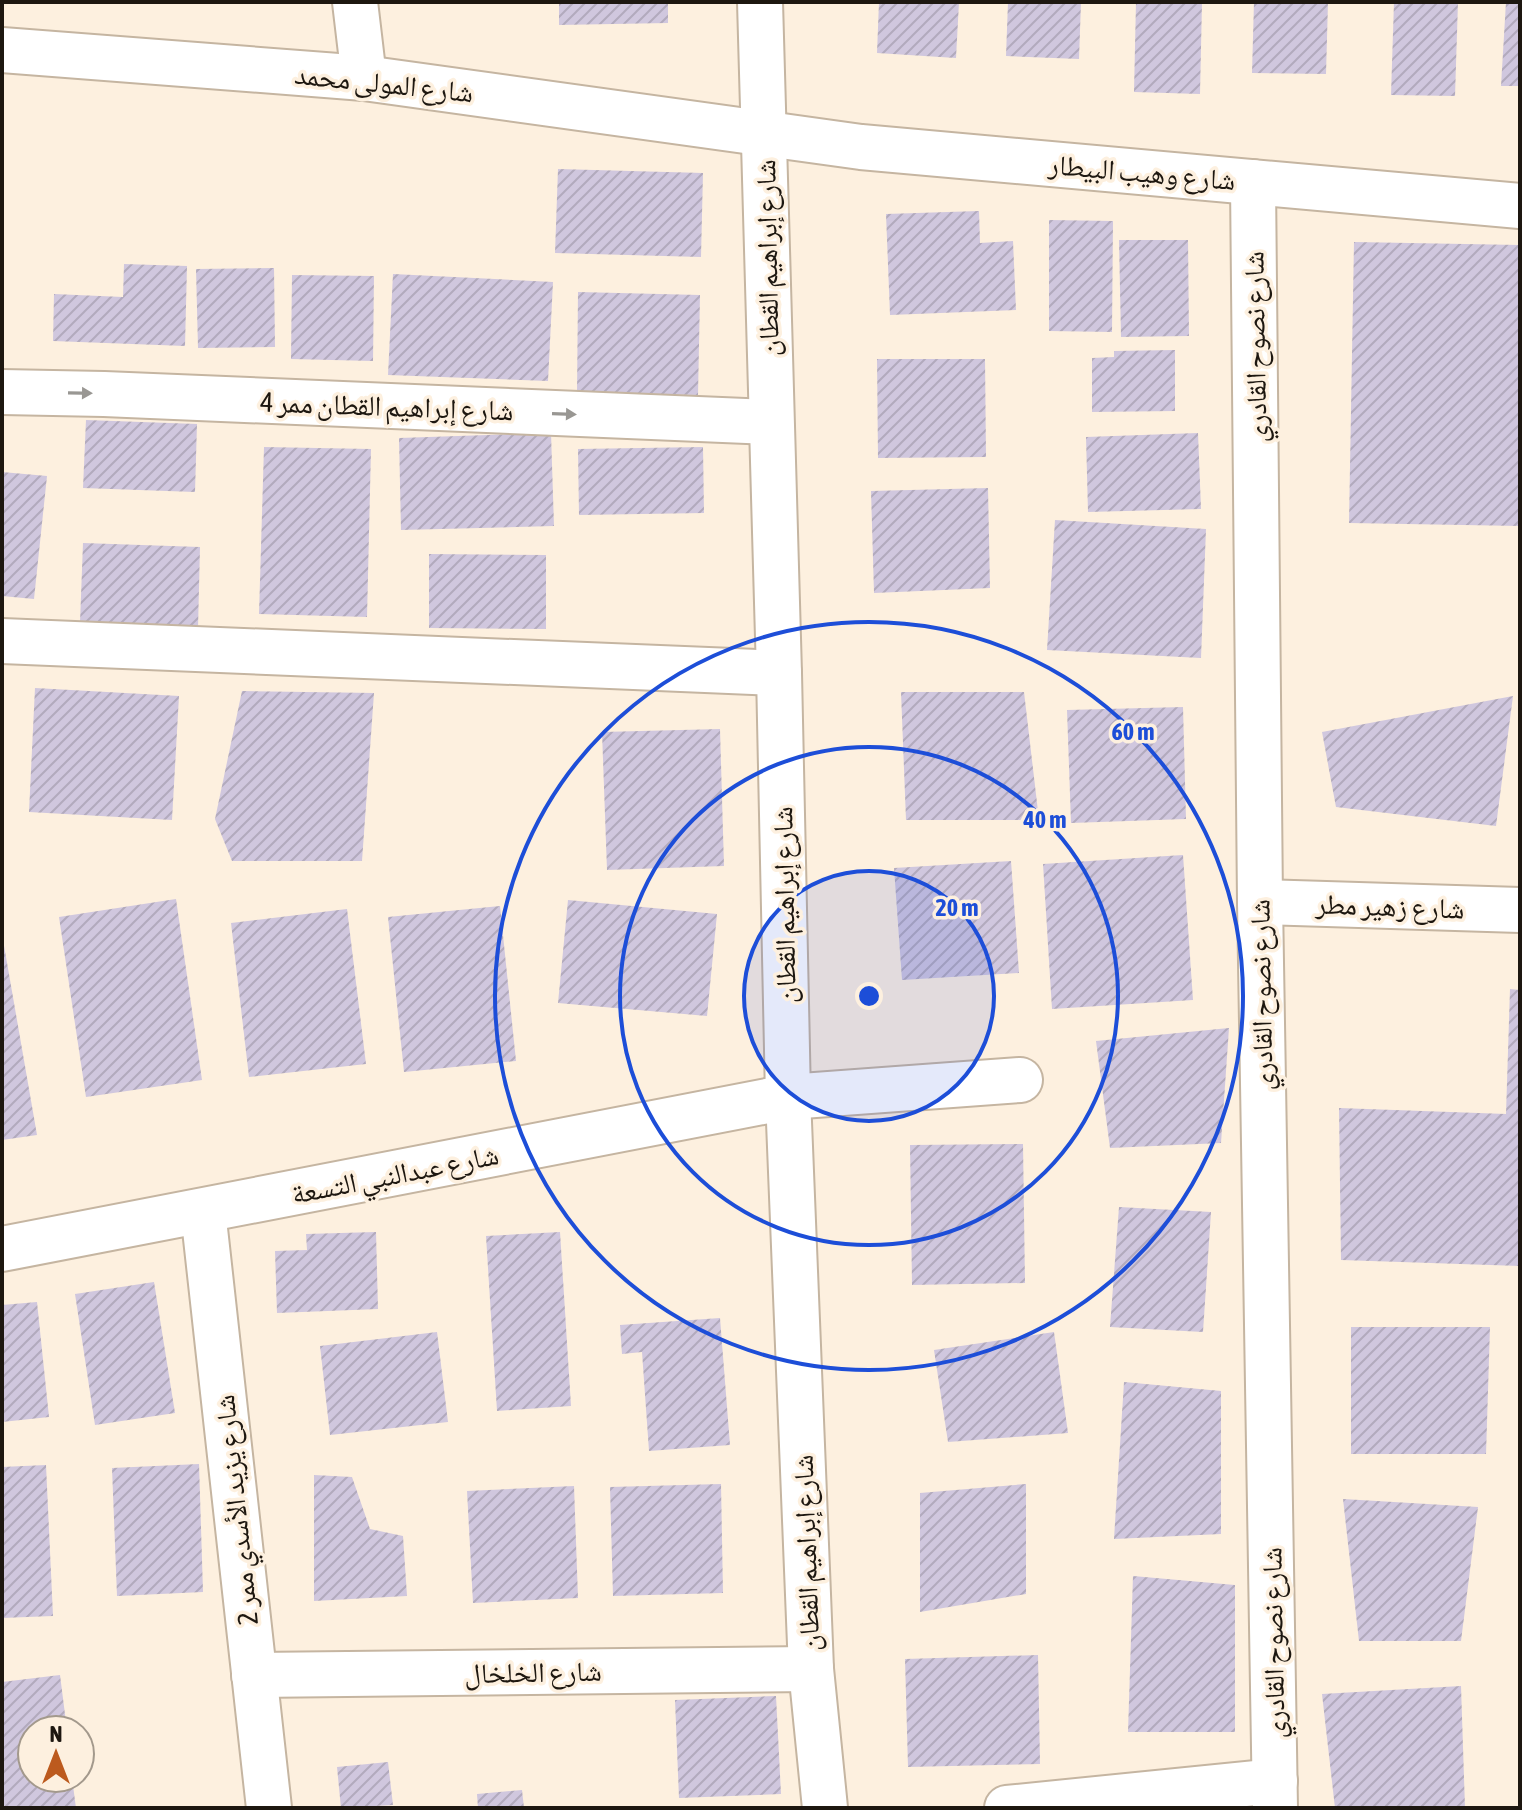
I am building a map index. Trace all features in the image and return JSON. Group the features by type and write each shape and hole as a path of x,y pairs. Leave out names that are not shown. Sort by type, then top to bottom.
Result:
{"street":[{"path":"355,2 364,78"},
{"name":"شارع إبراهيم القطان","path":"760,2 788,1097 811,1669 825,1808"},
{"name":"شارع المولى محمد","path":"2,50 364,78 765,133"},
{"name":"شارع وهيب البيطار","path":"765,133 861,147 1520,206"},
{"name":"شارع نصوح القادري","path":"1253,182 1260,902 1275,1794"},
{"name":"شارع إبراهيم القطان ممر 4","path":"2,392 771,422"},
{"path":"2,641 779,673"},
{"name":"شارع زهير مطر","path":"1260,902 1520,910"},
{"name":"شارع عبدالنبي التسعة","path":"2,1249 788,1097 1020,1080"},
{"name":"شارع يزيد الأسدي ممر 2","path":"203,1211 269,1808"},
{"name":"شارع الخلخال","path":"254,1675 811,1669"},
{"path":"1007,1808 1275,1794"}],"building":[{"path":"559,2 668,2 668,23 559,25"},
{"path":"879,2 959,2 956,58 877,53"},
{"path":"1008,2 1081,2 1079,59 1006,56"},
{"path":"1136,2 1202,2 1200,94 1134,92"},
{"path":"1254,2 1328,2 1326,74 1252,73"},
{"path":"1394,2 1458,2 1455,96 1391,95"},
{"path":"1506,2 1520,2 1520,86 1501,86"},
{"path":"558,169 703,173 701,257 555,253"},
{"path":"979,211 980,243 1013,241 1016,310 890,315 886,214"},
{"path":"1049,220 1113,221 1112,332 1049,331"},
{"path":"1119,240 1188,240 1189,336 1121,337"},
{"path":"1354,242 1520,245 1520,526 1349,523"},
{"path":"124,264 187,266 185,346 53,341 54,294 123,297"},
{"path":"274,268 275,347 198,348 196,269"},
{"path":"393,274 553,282 548,381 388,375"},
{"path":"292,275 374,276 373,361 291,359"},
{"path":"578,292 700,295 698,395 577,393"},
{"path":"1175,350 1175,411 1092,412 1092,358 1114,357 1114,351"},
{"path":"877,359 985,359 986,457 878,458"},
{"path":"86,420 197,424 195,492 83,488"},
{"path":"551,433 554,526 401,530 399,438"},
{"path":"1198,433 1201,509 1088,512 1086,437"},
{"path":"264,447 371,449 367,617 259,614"},
{"path":"703,447 704,513 579,515 578,449"},
{"path":"2,472 47,476 34,599 2,596"},
{"path":"988,488 990,588 874,593 871,491"},
{"path":"1055,520 1206,529 1201,658 1047,650"},
{"path":"83,543 200,547 198,628 80,623"},
{"path":"429,554 546,555 546,629 429,628"},
{"path":"35,688 179,696 172,820 29,812"},
{"path":"242,691 374,693 362,861 232,861 215,819"},
{"path":"901,692 1024,692 1039,820 906,820"},
{"path":"1513,696 1496,826 1336,807 1322,732"},
{"path":"1183,707 1186,819 1071,823 1067,710"},
{"path":"720,729 724,866 607,870 602,732"},
{"path":"1183,855 1193,1000 1052,1009 1043,864"},
{"path":"1011,861 1019,973 902,980 894,868"},
{"path":"176,899 202,1080 86,1097 59,917"},
{"path":"568,900 717,914 707,1016 558,1003"},
{"path":"500,906 516,1061 404,1072 388,917"},
{"path":"347,909 366,1064 249,1077 231,923"},
{"path":"2,934 37,1135 2,1140"},
{"path":"1510,989 1520,990 1520,1266 1341,1260 1339,1108 1506,1114"},
{"path":"1229,1028 1221,1143 1110,1148 1096,1041"},
{"path":"1023,1144 1025,1283 912,1285 910,1145"},
{"path":"1119,1207 1211,1212 1203,1332 1110,1327"},
{"path":"376,1232 378,1309 277,1313 275,1251 307,1250 306,1234"},
{"path":"560,1232 571,1406 497,1411 486,1236"},
{"path":"154,1282 175,1413 95,1425 75,1294"},
{"path":"37,1302 49,1417 2,1422 2,1305"},
{"path":"720,1318 730,1445 649,1451 642,1352 622,1354 620,1325"},
{"path":"1351,1327 1490,1327 1486,1454 1351,1454"},
{"path":"437,1332 448,1422 330,1435 320,1346"},
{"path":"1054,1332 1068,1433 948,1442 934,1350"},
{"path":"1124,1382 1221,1391 1221,1534 1114,1539"},
{"path":"199,1464 203,1592 117,1596 112,1468"},
{"path":"46,1465 53,1616 2,1618 2,1467"},
{"path":"314,1475 352,1477 370,1529 403,1536 407,1596 314,1601"},
{"path":"721,1484 723,1593 613,1596 610,1487"},
{"path":"1026,1484 1026,1594 920,1612 920,1493"},
{"path":"574,1486 578,1598 473,1603 467,1491"},
{"path":"1343,1499 1478,1507 1461,1641 1359,1641"},
{"path":"1133,1576 1235,1585 1235,1732 1128,1732"},
{"path":"1038,1655 1040,1764 908,1767 905,1659"},
{"path":"60,1675 65,1714 16,1714 16,1794 74,1794 76,1808 2,1808 2,1682"},
{"path":"1461,1686 1465,1808 1335,1808 1322,1694"},
{"path":"776,1696 781,1794 679,1798 675,1700"},
{"path":"388,1762 393,1805 341,1808 337,1767"},
{"path":"522,1790 524,1808 478,1808 477,1794"}]}
